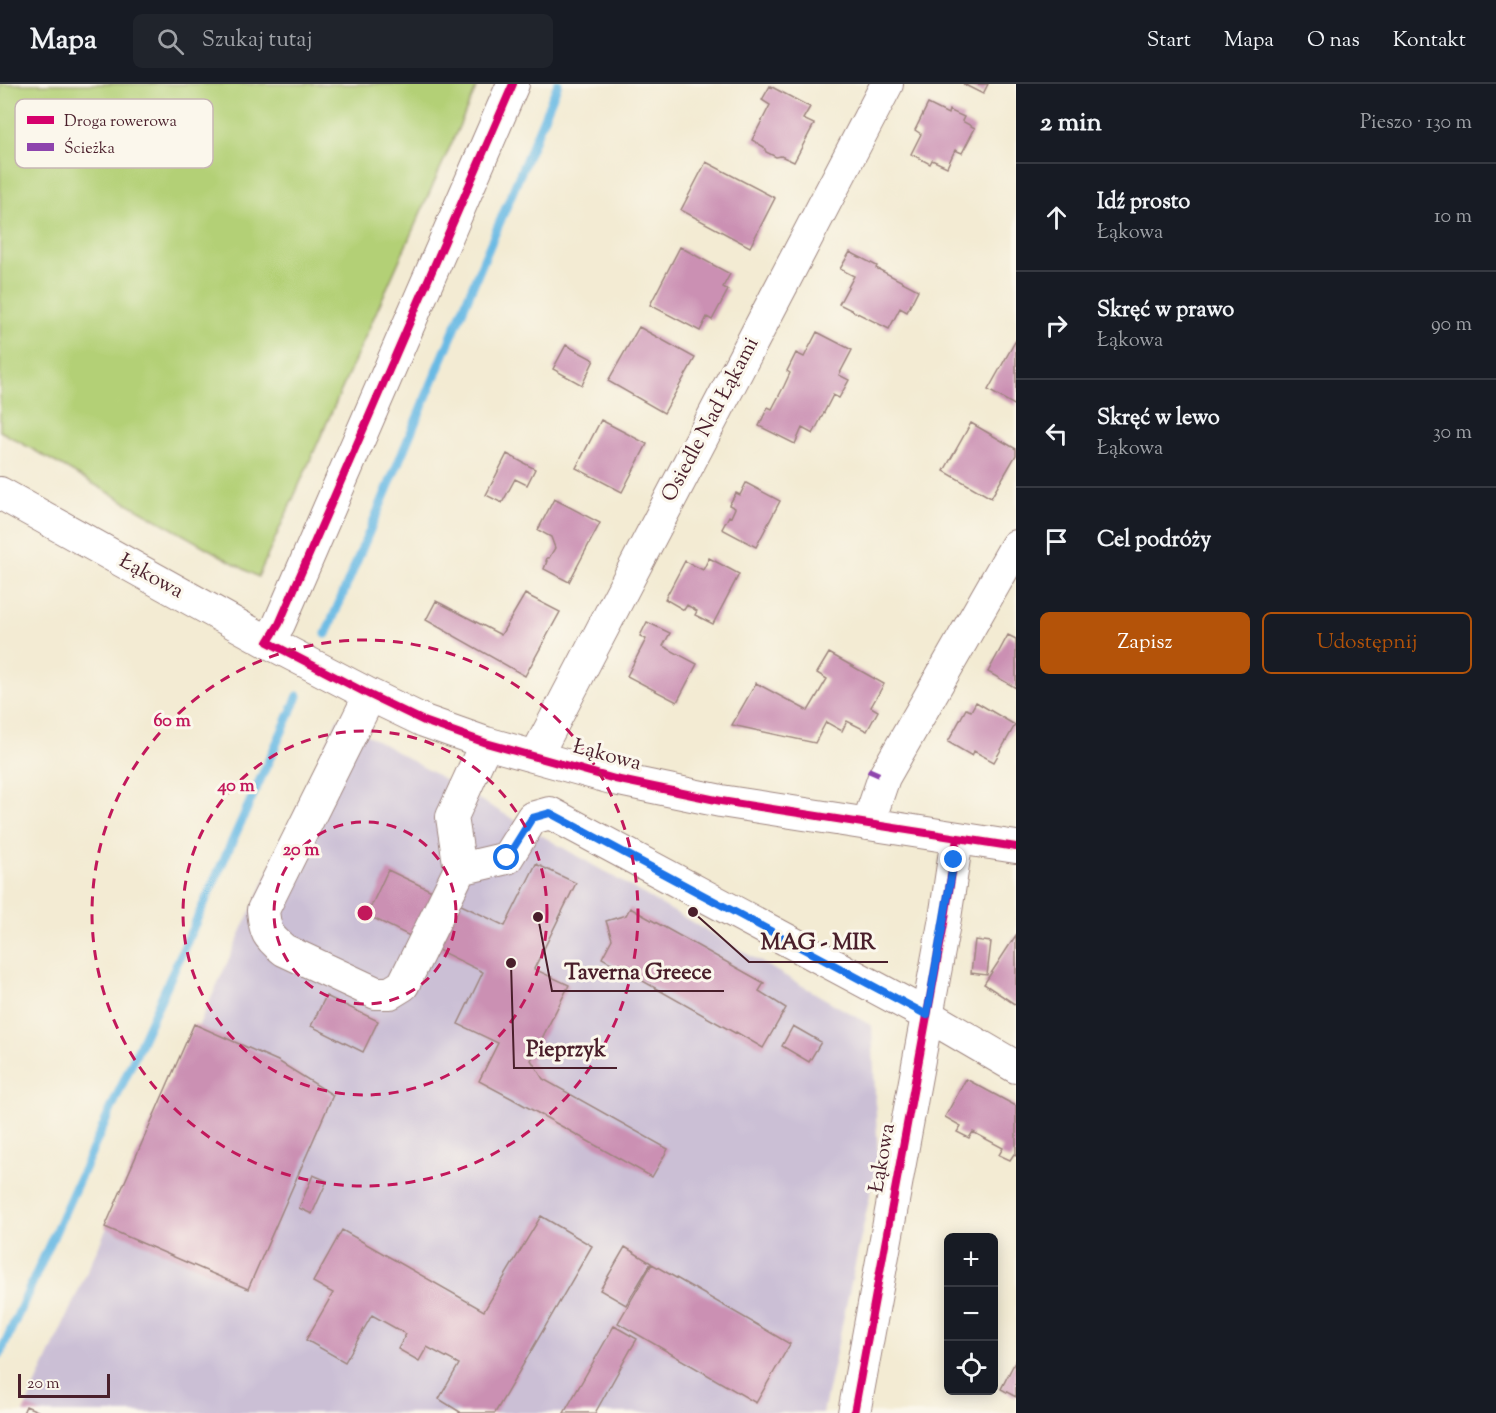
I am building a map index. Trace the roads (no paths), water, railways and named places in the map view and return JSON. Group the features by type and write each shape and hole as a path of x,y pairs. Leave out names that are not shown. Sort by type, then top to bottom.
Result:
{"street":[{"path":"268,642 279,624 513,84"},
{"name":"Osiedle Nad Łąkami","path":"536,756 886,84"},
{"name":"Łąkowa","path":"0,493 268,642 370,695 424,721 486,743 615,778 721,801 1016,847"},
{"path":"868,824 884,777 1016,546"},
{"path":"370,695 264,910 265,927 272,940 284,950 376,993 390,993 403,985 460,869 452,818 486,743"},
{"path":"460,869 507,858 532,818 550,813 927,1015 1016,1067"},
{"name":"Łąkowa","path":"854,1413 957,838"}],"waterway":[{"path":"326,634 558,84"},
{"path":"0,1354 298,696"}],"place":[{"name":"MAG - MIR","path":"693,912"},
{"name":"Taverna Greece","path":"538,917"},
{"name":"Pieprzyk","path":"511,963"}]}
